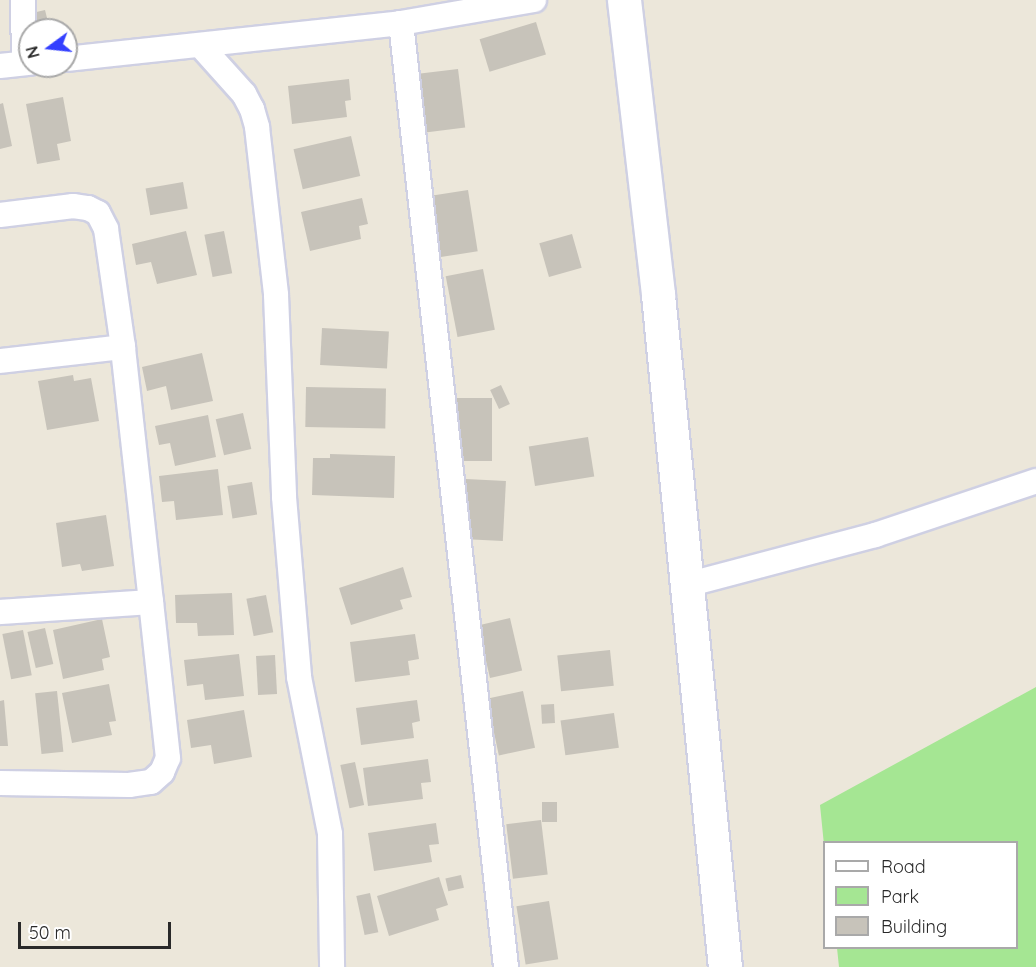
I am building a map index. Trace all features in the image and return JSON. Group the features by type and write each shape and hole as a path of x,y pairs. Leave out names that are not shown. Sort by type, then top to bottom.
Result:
{"main road":[{"path":"624,0 658,296 725,967"}],"street":[{"path":"23,0 24,18"},
{"path":"78,58 402,23 534,0"},
{"path":"402,23 506,967"},
{"path":"200,45 244,94 252,108 257,127 276,295 284,497 299,677 330,834 332,967"},
{"path":"0,66 18,64"},
{"path":"0,215 73,206 88,208 99,213 106,229 123,347 168,758 162,772 151,782 129,784 0,783"},
{"path":"0,361 123,347"},
{"path":"686,585 875,535 1036,482"},
{"path":"0,612 151,602"}],"green space":[{"path":"1036,687 1036,967 839,967 837,949 1018,949 1018,841 824,841 820,805"}],"building":[{"path":"45,10 47,18 29,18 28,14"},
{"path":"536,22 546,55 490,72 480,39"},
{"path":"458,69 465,128 424,133 416,74"},
{"path":"349,79 351,100 345,101 347,117 292,124 288,86"},
{"path":"63,97 71,141 57,144 60,160 37,164 26,104"},
{"path":"3,103 12,146 0,149 0,104"},
{"path":"351,136 360,176 303,189 294,149"},
{"path":"183,182 188,209 150,215 146,189"},
{"path":"468,190 478,251 439,257 429,196"},
{"path":"362,198 368,224 359,226 361,239 310,251 301,212"},
{"path":"186,231 197,275 157,284 151,262 136,265 132,244"},
{"path":"224,231 232,273 213,277 204,235"},
{"path":"572,234 582,268 549,277 539,243"},
{"path":"483,269 495,330 458,337 446,276"},
{"path":"322,328 389,332 387,368 320,365"},
{"path":"202,353 213,401 171,410 166,386 147,391 142,367"},
{"path":"73,375 74,381 91,378 99,421 47,430 38,381"},
{"path":"501,385 510,404 499,409 490,390"},
{"path":"306,387 386,388 385,428 305,427"},
{"path":"456,398 492,398 492,461 456,461"},
{"path":"243,413 251,449 224,455 216,419"},
{"path":"208,415 216,457 175,466 170,443 159,445 155,426"},
{"path":"588,437 594,477 535,486 529,446"},
{"path":"330,454 395,456 394,498 312,495 313,458 330,458"},
{"path":"218,469 223,515 176,520 174,501 162,502 159,476"},
{"path":"466,479 506,481 503,541 463,539"},
{"path":"252,482 257,515 232,519 227,486"},
{"path":"106,515 114,566 82,571 80,564 62,567 56,523"},
{"path":"403,567 412,597 400,600 403,609 351,625 339,588"},
{"path":"232,593 234,635 198,636 197,623 176,623 175,595"},
{"path":"266,595 273,632 254,636 246,599"},
{"path":"510,618 522,671 490,678 478,625"},
{"path":"102,619 110,657 102,659 104,670 63,679 53,630"},
{"path":"45,628 53,664 36,668 27,632"},
{"path":"23,630 32,675 11,679 2,634"},
{"path":"415,634 419,659 408,661 410,675 355,682 350,642"},
{"path":"610,650 614,686 561,691 557,656"},
{"path":"239,654 244,696 205,700 203,684 187,686 184,660"},
{"path":"275,655 277,694 258,695 256,656"},
{"path":"109,684 116,721 109,722 112,735 72,743 62,693"},
{"path":"57,691 63,752 41,754 35,693"},
{"path":"523,691 535,748 499,755 487,699"},
{"path":"4,700 8,746 0,746 0,701"},
{"path":"417,700 420,721 412,723 414,738 361,745 356,708"},
{"path":"554,704 555,723 542,724 541,705"},
{"path":"244,710 252,757 214,764 211,745 191,748 187,720"},
{"path":"614,713 619,748 565,755 561,721"},
{"path":"428,759 431,782 421,783 423,799 368,806 363,768"},
{"path":"355,762 364,805 349,808 340,765"},
{"path":"542,802 557,802 557,822 542,822"},
{"path":"541,820 548,875 513,879 506,824"},
{"path":"436,823 439,844 429,845 432,862 374,871 368,833"},
{"path":"461,875 464,888 448,891 445,879"},
{"path":"439,877 448,905 436,909 439,920 389,936 377,896"},
{"path":"370,893 378,932 365,935 356,896"},
{"path":"549,901 558,959 526,964 516,906"}]}
